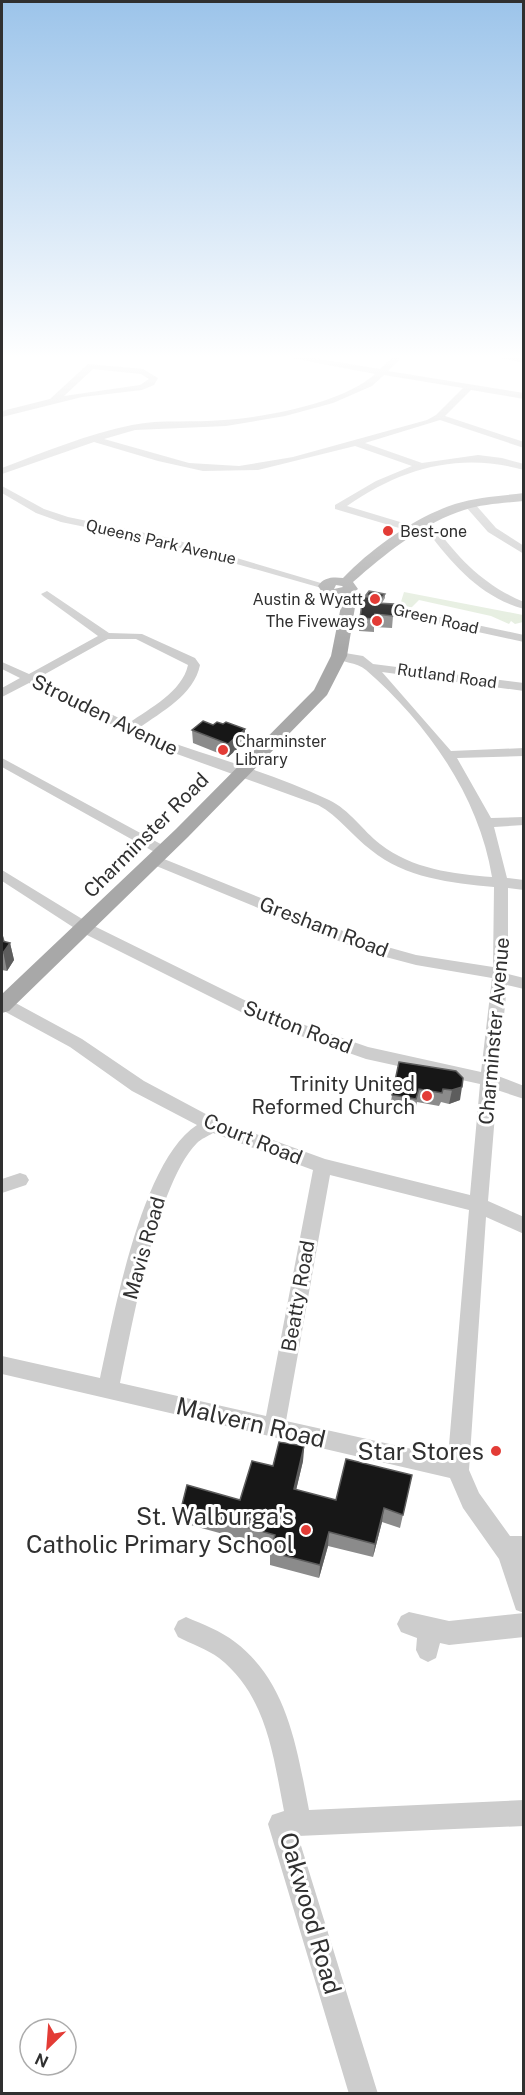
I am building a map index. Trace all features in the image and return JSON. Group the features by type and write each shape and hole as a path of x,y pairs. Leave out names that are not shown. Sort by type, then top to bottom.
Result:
{"main road":[{"path":"325,586 333,581 346,592 420,528 440,515 470,505 524,497"},
{"name":"Charminster Road","path":"4,1001 158,855 321,692 339,656 346,592"}],"street":[{"path":"2,471 50,454"},
{"path":"142,454 227,470 320,454"},
{"path":"386,454 420,466"},
{"path":"524,467 505,462 478,460 420,466 382,481 339,507 432,530 468,576 478,584 524,606"},
{"name":"Queens Park Avenue","path":"2,489 40,511 65,520 165,540 325,586"},
{"path":"470,505 492,530 524,551"},
{"name":"Green Road","path":"346,592 524,639"},
{"path":"47,594 106,636"},
{"path":"2,693 106,636 138,636 186,657 194,665 194,673 186,685 129,729"},
{"name":"Charminster Avenue","path":"339,656 359,659 370,667 446,755 473,796 486,823 502,883 500,975 478,1205 458,1470"},
{"name":"Strouden Avenue","path":"2,665 129,729 190,756 310,796 334,808 358,834 384,854 411,867 444,878 524,885"},
{"name":"Rutland Road","path":"370,667 524,687"},
{"path":"446,755 524,752"},
{"name":"Gresham Road","path":"2,762 158,855 368,947 416,960 500,975 524,984"},
{"path":"486,823 524,821"},
{"name":"Sutton Road","path":"2,875 85,926 267,1018 366,1053 489,1080 524,1093"},
{"name":"Court Road","path":"4,1001 76,1043 138,1086 212,1125 323,1166 478,1205 524,1226"},
{"name":"Mavis Road","path":"108,1390 135,1271 160,1190 170,1170 198,1130 212,1125"},
{"name":"Beatty Road","path":"275,1426 323,1166"},
{"path":"2,1186 20,1180"},
{"name":"Malvern Road","path":"2,1365 275,1426 458,1470"},
{"path":"458,1470 469,1502 514,1547 524,1602"},
{"path":"422,1634 524,1625"},
{"path":"186,1629 226,1649 252,1672 274,1708 299,1823"},
{"name":"Oakwood Road","path":"364,2094 282,1824 524,1814"}],"green space":[{"path":"404,592 523,615 523,622 515,624 511,621 509,624 491,616 419,600 411,608 400,605"}],"building":[{"path":"369,591 385,594 382,598 366,595"},
{"path":"363,596 378,599 376,603 394,604 393,616 375,614 375,619 360,618"},
{"path":"203,721 213,725 217,722 223,724 226,722 245,729 228,744 192,730"},
{"path":"2,941 10,943 3,953 2,953"},
{"path":"399,1062 456,1071 463,1078 462,1087 452,1090 443,1089 442,1093 419,1089 416,1099 392,1095"},
{"path":"279,1442 304,1446 294,1489 336,1500 346,1459 412,1475 403,1515 384,1508 375,1544 329,1532 320,1565 270,1552 275,1535 181,1509 187,1485 240,1500 252,1461 273,1466"}],"place":[{"name":"Best-one","path":"388,531"},
{"name":"Austin & Wyatt","path":"375,599"},
{"name":"The Fiveways","path":"377,621"},
{"name":"Charminster Library","path":"223,750"},
{"name":"Trinity United Reformed Church","path":"427,1096"},
{"name":"Star Stores","path":"496,1451"},
{"name":"St. Walburga's Catholic Primary School","path":"306,1530"}]}
